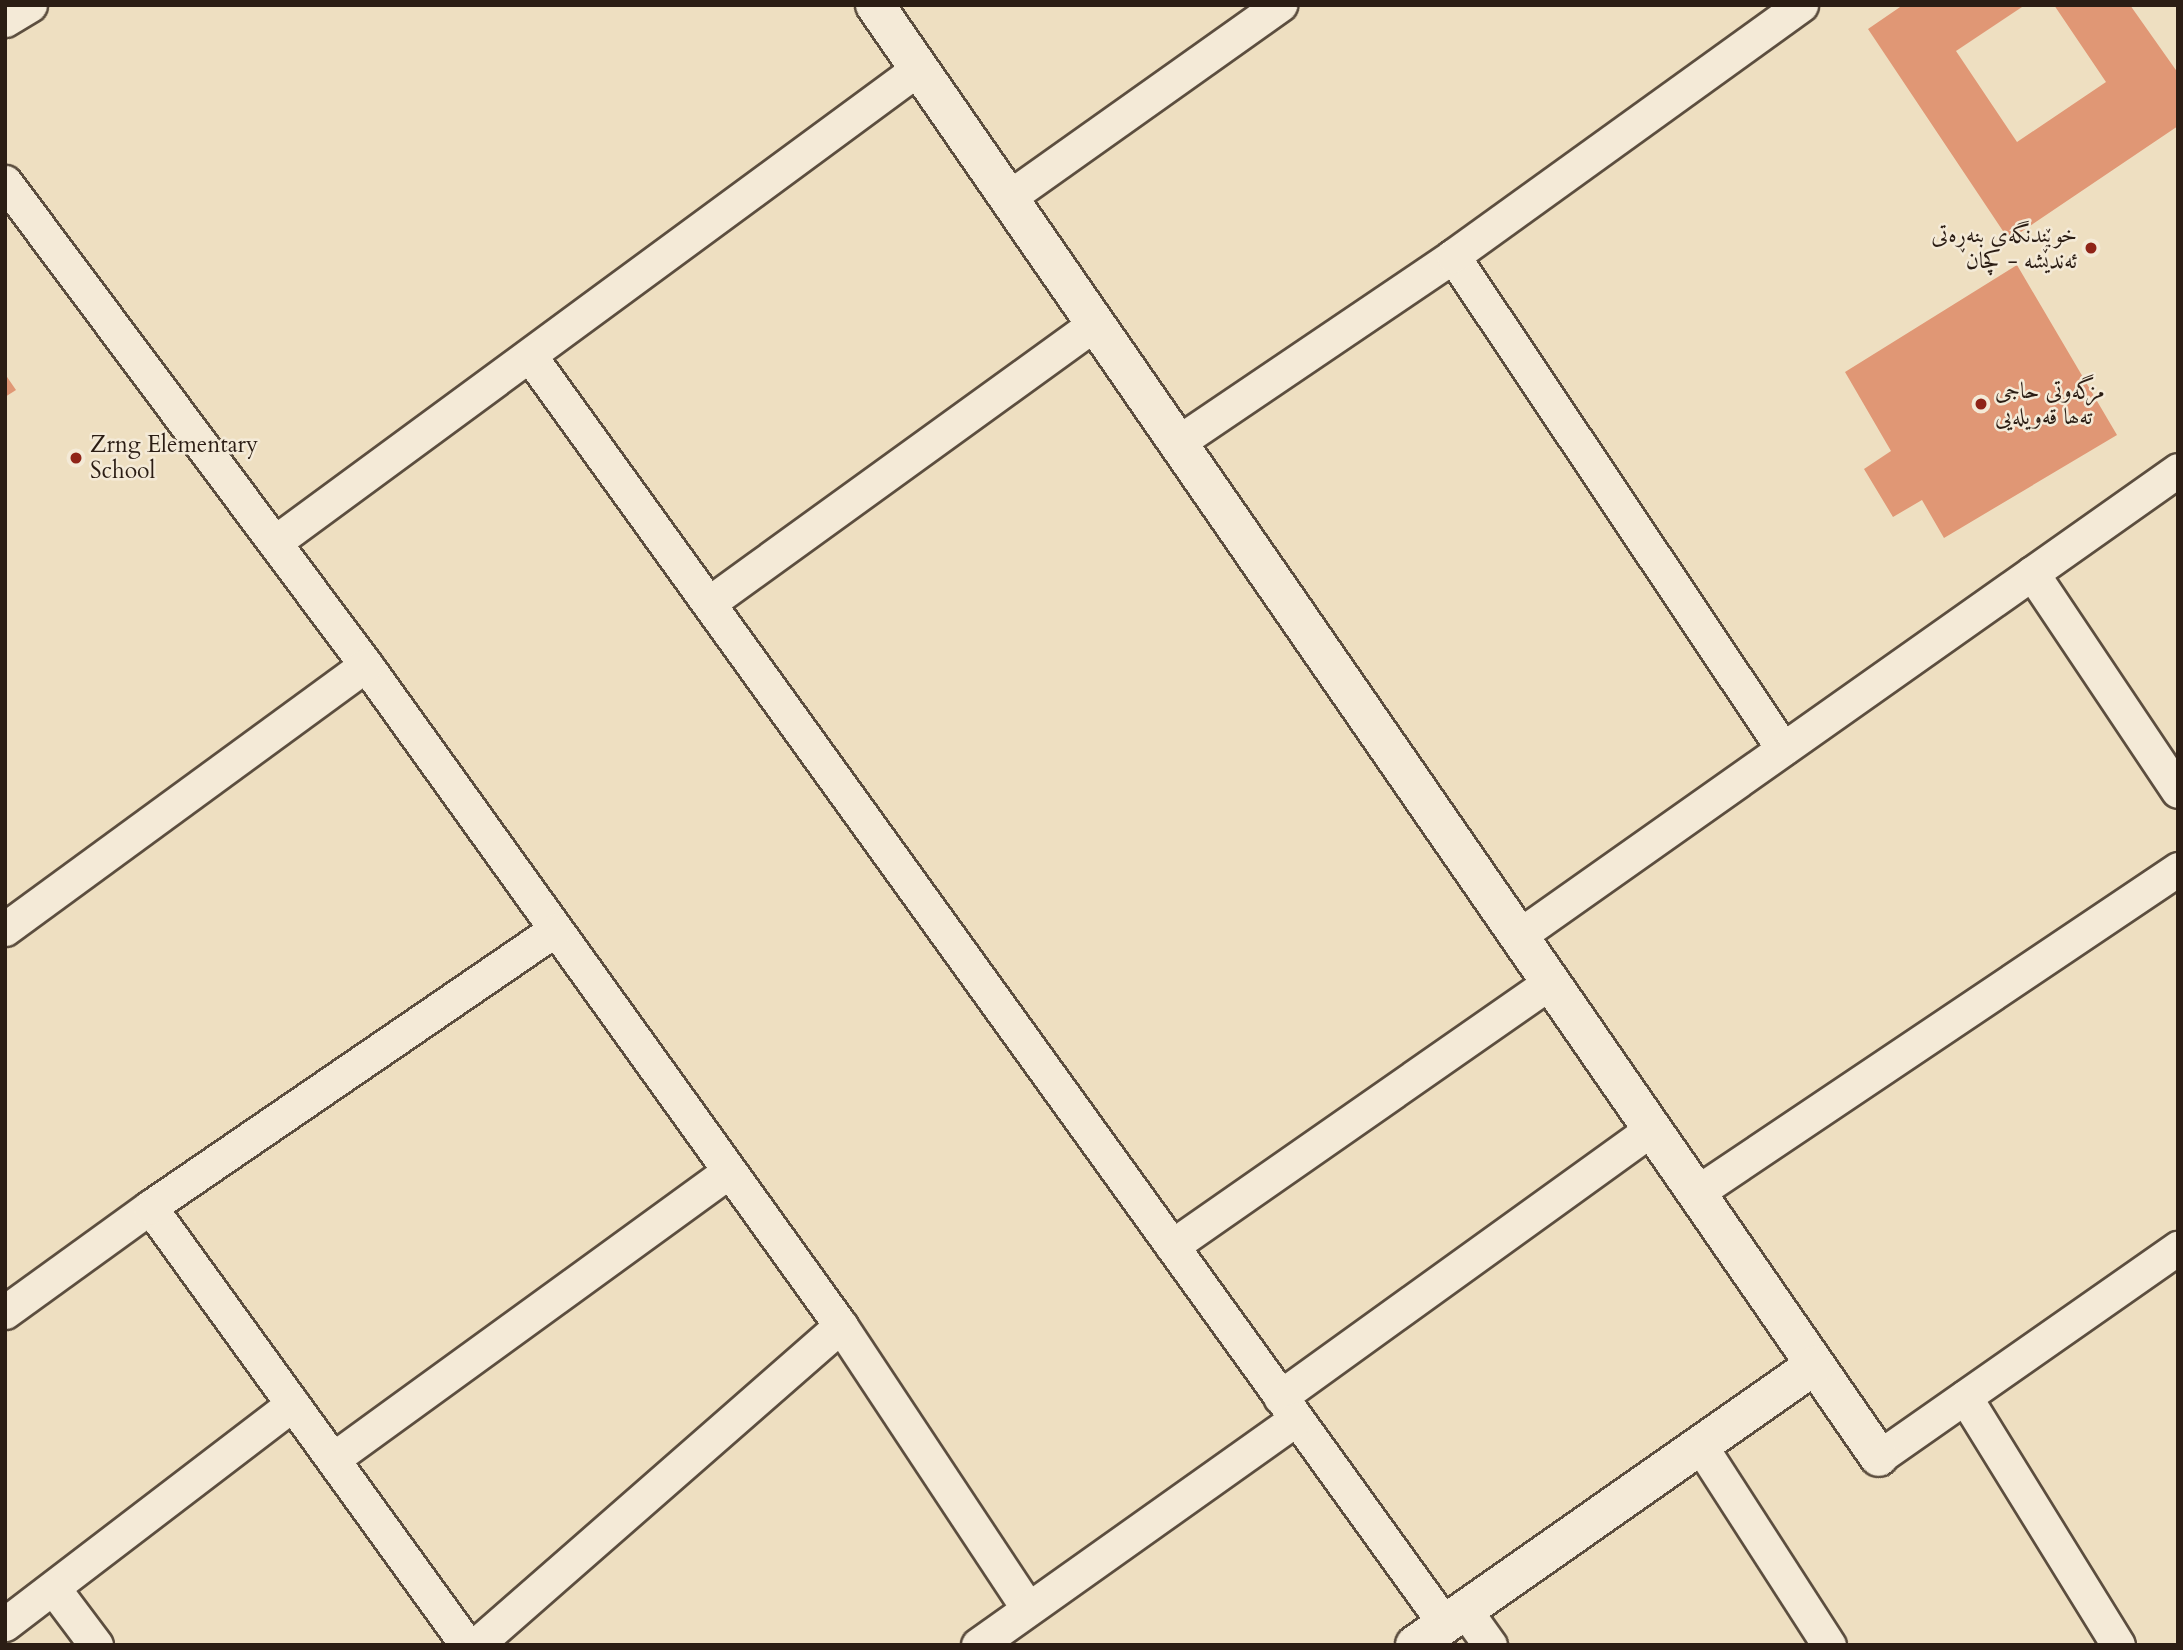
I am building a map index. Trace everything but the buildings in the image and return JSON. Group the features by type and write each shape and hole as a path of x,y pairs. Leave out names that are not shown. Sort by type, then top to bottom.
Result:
{"street":[{"path":"5,19 30,5"},
{"path":"875,5 1879,1457 2174,1259"},
{"path":"1008,198 1280,5"},
{"path":"1177,443 1453,256 1801,5"},
{"path":"275,542 919,68"},
{"path":"5,182 366,665 841,1326 1027,1606"},
{"path":"1453,256 1783,749"},
{"path":"709,603 1095,324"},
{"path":"530,356 1172,1246 1442,1626 1490,1645"},
{"path":"1517,937 2178,470"},
{"path":"2032,573 2178,791"},
{"path":"5,929 366,665"},
{"path":"1696,1193 2178,869"},
{"path":"5,1312 150,1207 554,930"},
{"path":"1172,1246 1550,982"},
{"path":"978,1645 1652,1129"},
{"path":"333,1459 728,1171"},
{"path":"150,1207 467,1645"},
{"path":"477,1645 841,1326"},
{"path":"1442,1626 1815,1365"},
{"path":"1965,1397 2118,1645"},
{"path":"5,1624 293,1404"},
{"path":"1700,1445 1829,1645"},
{"path":"54,1588 96,1645"}],"place":[{"name":"خوێندنگەی بنەڕەتی ئەندێشە - کچان","path":"2091,248"},
{"name":"مزگەوتی حاجی تەھا قەویلەیی","path":"1981,404"},
{"name":"Zrng Elementary School","path":"76,458"}]}
